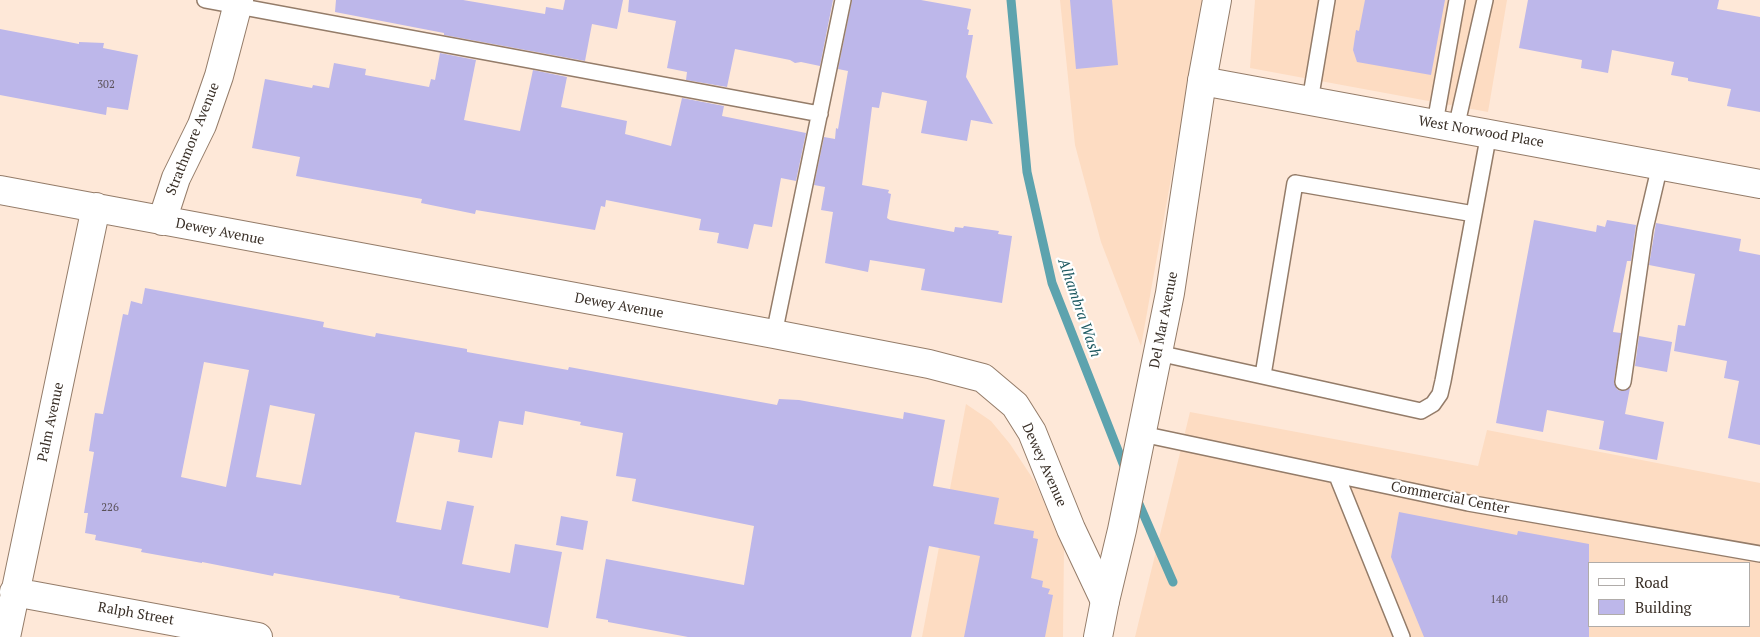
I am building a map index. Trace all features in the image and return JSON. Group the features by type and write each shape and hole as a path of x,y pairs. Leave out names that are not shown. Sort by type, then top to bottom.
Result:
{"street":[{"name":"Del Mar Avenue","path":"1098,637 1122,530 1170,293 1216,0"},
{"name":"Strathmore Avenue","path":"162,221 176,178 202,125 238,3"},
{"name":"West Norwood Place","path":"1202,81 1660,164 1760,184"},
{"name":"Dewey Avenue","path":"0,190 774,334 929,364 983,378 1015,405 1032,432 1071,529 1105,601"},
{"name":"Palm Avenue","path":"6,637 96,208"},
{"name":"Ralph Street","path":"14,592 258,637"}],"lane":[{"path":"205,0 238,3 820,114"},
{"path":"774,334 843,0"},
{"path":"1310,101 1327,0"},
{"path":"1445,126 1457,0"},
{"path":"1445,126 1485,0"},
{"path":"1156,363 1264,375 1422,411 1433,404 1440,394 1443,381 1489,133"},
{"path":"1623,382 1645,229 1660,164"},
{"path":"1264,375 1295,183 1474,214"},
{"name":"Commercial Center","path":"1142,434 1468,503 1760,554"},
{"path":"1337,476 1402,637"}],"shaded area":[{"path":"1060,0 1203,0 1141,346 1101,242 1075,145"},
{"path":"1255,0 1507,0 1488,112 1250,68"},
{"path":"966,404 991,421 1010,444 1035,482 1064,547 1063,637 922,637"},
{"path":"1190,412 1478,466 1487,430 1760,483 1760,637 1135,637"}],"building":[{"path":"336,0 463,0 545,14 546,7 563,10 565,0 623,0 617,29 592,24 585,61 444,35 444,33 335,12"},
{"path":"629,0 833,0 820,66 801,62 795,63 790,60 735,49 727,87 686,80 687,72 667,68 676,21 628,12"},
{"path":"852,0 921,0 971,9 967,29 969,30 968,35 973,35 966,77 993,124 971,120 967,141 921,133 927,101 882,92 879,108 872,107 862,185 889,190 888,193 891,194 887,218 890,220 954,232 955,227 963,228 964,226 999,231 998,234 1012,236 1002,303 921,290 925,269 870,260 868,272 825,263 833,212 821,210 825,187 814,185 824,137 835,139 836,128 838,129 848,71 838,69"},
{"path":"1070,0 1112,0 1118,65 1076,69"},
{"path":"1365,0 1445,0 1431,75 1357,62 1353,50 1356,30 1359,31"},
{"path":"1528,0 1719,0 1717,9 1760,17 1760,112 1727,106 1731,89 1688,81 1688,78 1671,75 1674,62 1612,50 1608,73 1581,68 1582,60 1519,48"},
{"path":"0,29 79,44 79,42 104,43 103,48 138,55 128,110 107,107 106,115 0,95"},
{"path":"440,53 476,60 464,120 520,131 533,70 567,77 561,107 627,121 625,134 671,146 682,98 724,106 722,116 806,133 796,181 781,178 772,227 754,224 748,249 717,243 719,233 699,230 701,219 606,200 605,207 601,206 595,230 476,210 475,214 421,203 422,199 296,176 300,157 252,148 265,79 312,88 313,85 329,88 334,63 366,69 365,75 429,87 431,79 435,80"},
{"path":"1534,220 1596,232 1597,225 1605,227 1607,220 1636,225 1631,261 1627,261 1613,332 1621,333 1614,381 1618,390 1622,391 1630,388 1625,414 1664,422 1657,460 1599,449 1604,421 1547,410 1543,432 1496,423"},
{"path":"1656,223 1741,239 1739,251 1760,255 1760,445 1728,438 1739,381 1724,378 1727,361 1674,351 1678,325 1685,326 1695,274 1649,265"},
{"path":"145,288 324,322 323,327 375,337 376,333 467,349 467,352 568,370 569,367 777,405 779,399 799,400 903,419 904,412 945,420 933,486 999,498 994,524 1034,531 1033,538 1038,539 1031,578 1043,581 1042,587 1050,589 1048,594 1053,595 1045,637 964,637 980,556 929,546 911,637 688,637 596,618 606,559 744,585 754,526 632,501 636,479 616,476 623,433 580,425 581,422 525,411 523,425 499,421 492,458 458,452 460,440 415,432 396,522 441,530 447,501 474,506 462,564 510,573 515,544 562,552 548,628 399,598 400,596 274,573 273,576 141,552 142,549 95,540 96,535 85,533 88,513 84,513 94,452 89,451 95,413 103,414 123,314 128,315 131,301 142,304","holes":["204,362 249,370 226,487 181,477","270,405 315,414 301,485 256,477"]},
{"path":"1639,336 1672,342 1667,372 1635,366"},
{"path":"1399,512 1517,535 1518,531 1589,544 1589,637 1424,637 1391,557"},
{"path":"561,516 588,521 583,550 556,545"}],"waterway":[{"name":"Alhambra Wash","path":"1011,0 1027,172 1052,283 1126,471"},
{"name":"Alhambra Wash","path":"1136,497 1173,582"}]}
